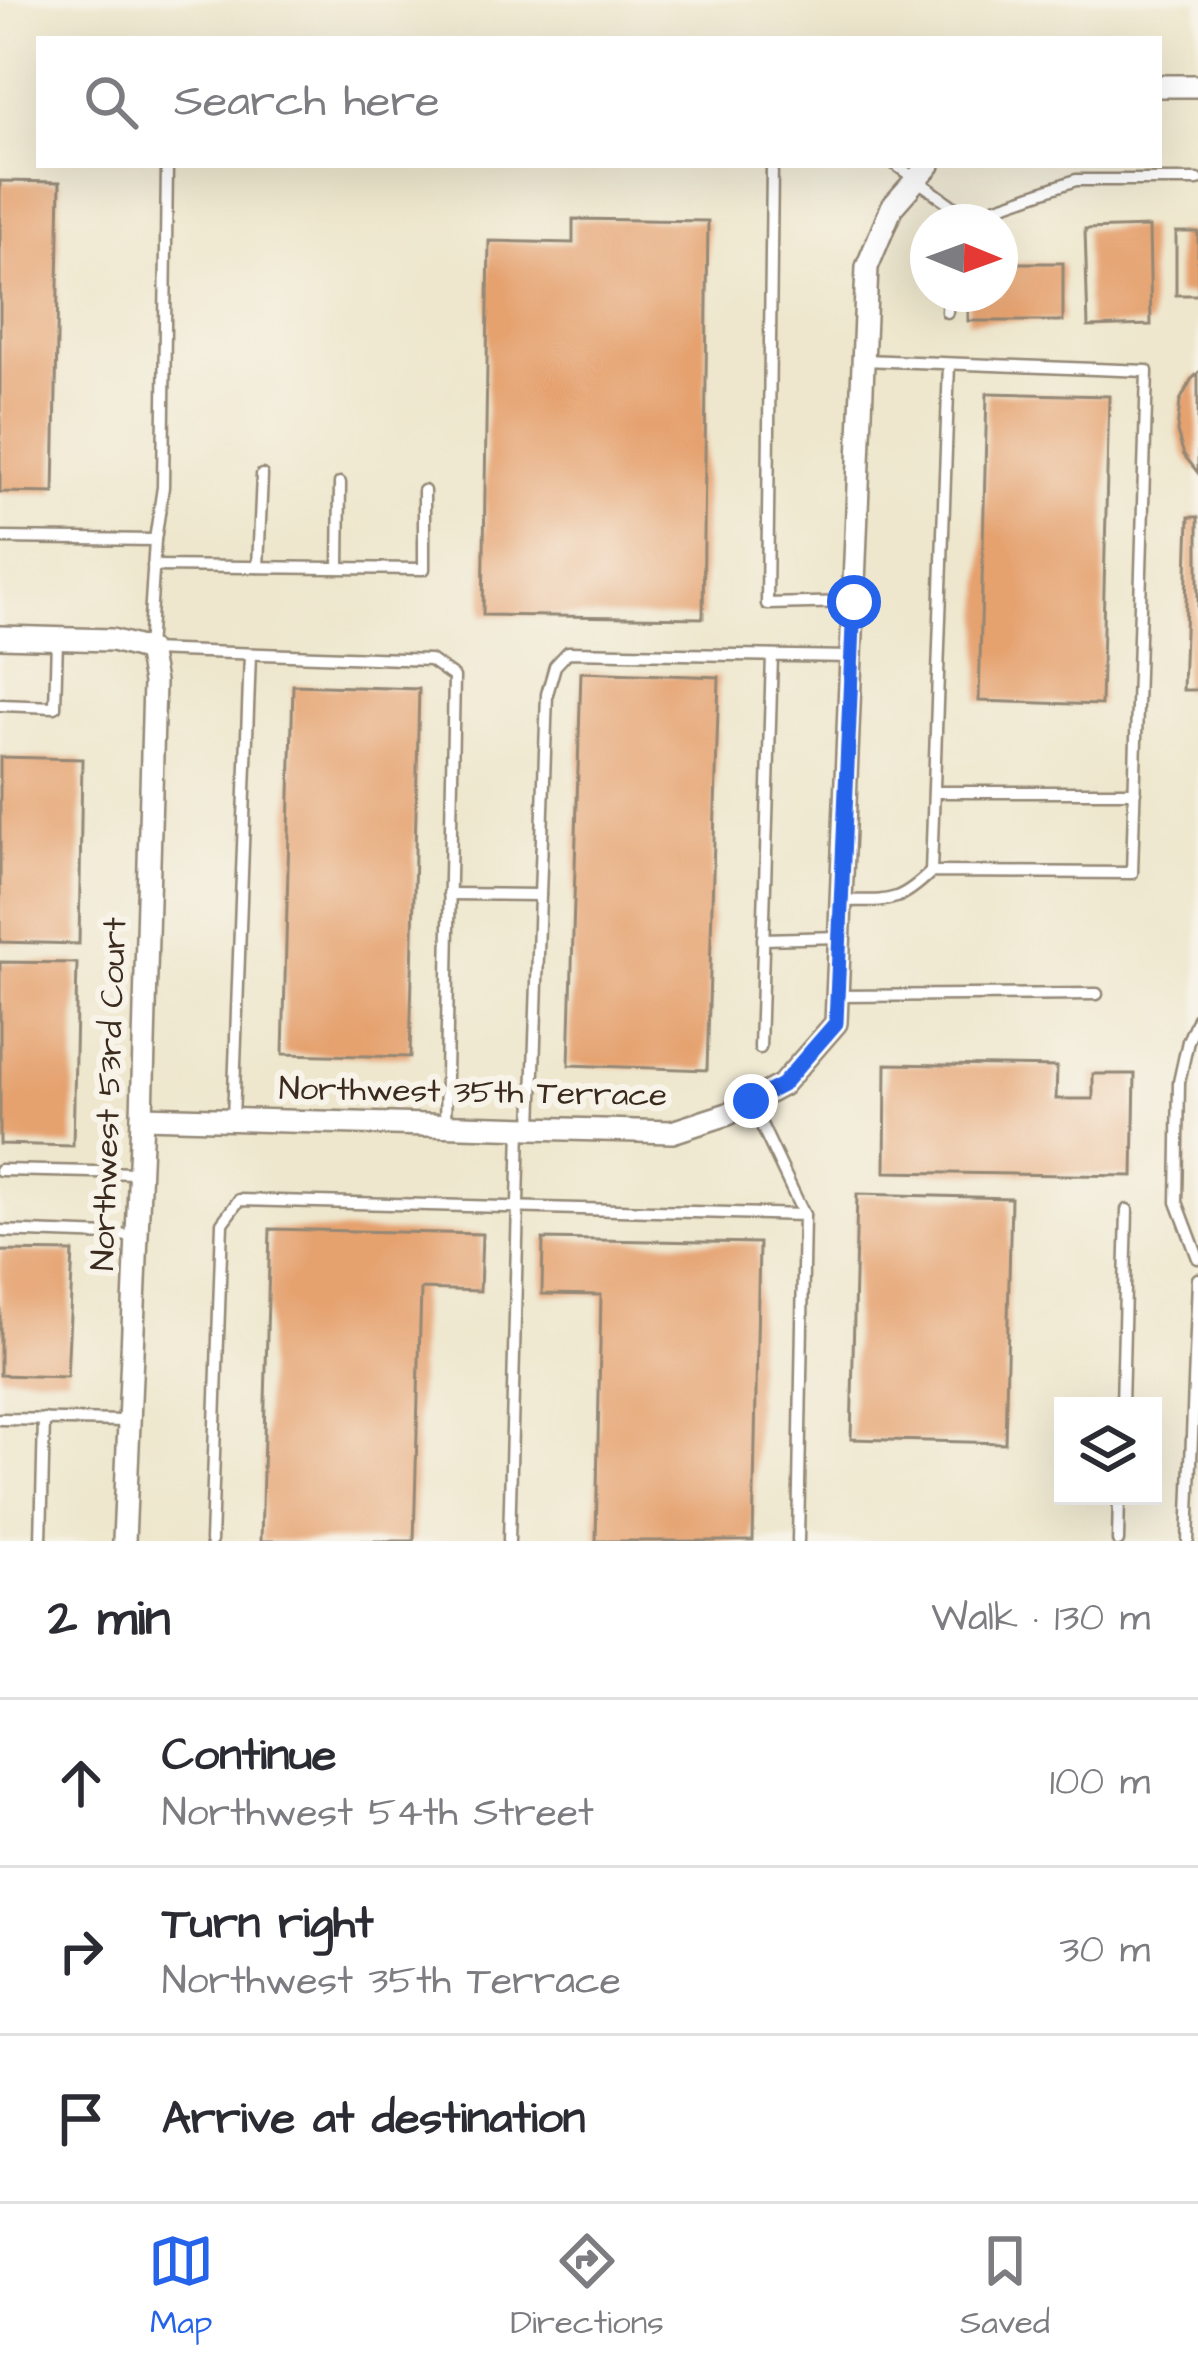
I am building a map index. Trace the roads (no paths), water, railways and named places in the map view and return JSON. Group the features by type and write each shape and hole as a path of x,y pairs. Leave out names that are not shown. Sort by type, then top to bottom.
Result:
{"street":[{"path":"1162,86 1198,86"},
{"path":"838,996 867,267 892,207 922,172"},
{"path":"0,637 112,640 148,650"},
{"name":"Northwest 53rd Court","path":"124,1541 154,682 148,650"},
{"name":"Northwest 35th Terrace","path":"142,1117 671,1132 728,1114 782,1085 836,1023 838,996"}],"lane":[{"path":"167,168 163,487 148,650 430,660 454,677 445,1126"},
{"path":"772,168 767,604 854,602"},
{"path":"922,172 952,204"},
{"path":"1008,204 1076,180 1198,180"},
{"path":"841,901 889,900 910,892 931,872 1132,873 1148,371 863,360"},
{"path":"931,872 950,364"},
{"path":"258,567 262,475"},
{"path":"338,568 340,483"},
{"path":"153,566 424,569 424,491"},
{"path":"0,538 155,540"},
{"path":"0,705 55,707 57,638"},
{"path":"509,1541 518,1208 540,895 548,694 555,666 568,652 851,657"},
{"path":"233,1120 250,654"},
{"path":"760,1048 772,656"},
{"path":"934,792 1135,791"},
{"path":"449,895 540,895"},
{"path":"763,939 840,938"},
{"path":"838,996 1096,994"},
{"path":"1198,1018 1179,1082 1178,1202 1198,1258"},
{"path":"751,1101 804,1215 798,1541"},
{"path":"0,1170 140,1174"},
{"path":"211,1541 222,1223 239,1200 804,1215"},
{"path":"1122,1397 1127,1210"},
{"path":"0,1232 137,1236"},
{"path":"1187,1541 1198,1279"},
{"path":"0,1418 129,1421"},
{"path":"41,1541 44,1419"},
{"path":"1118,1541 1119,1505"}]}
